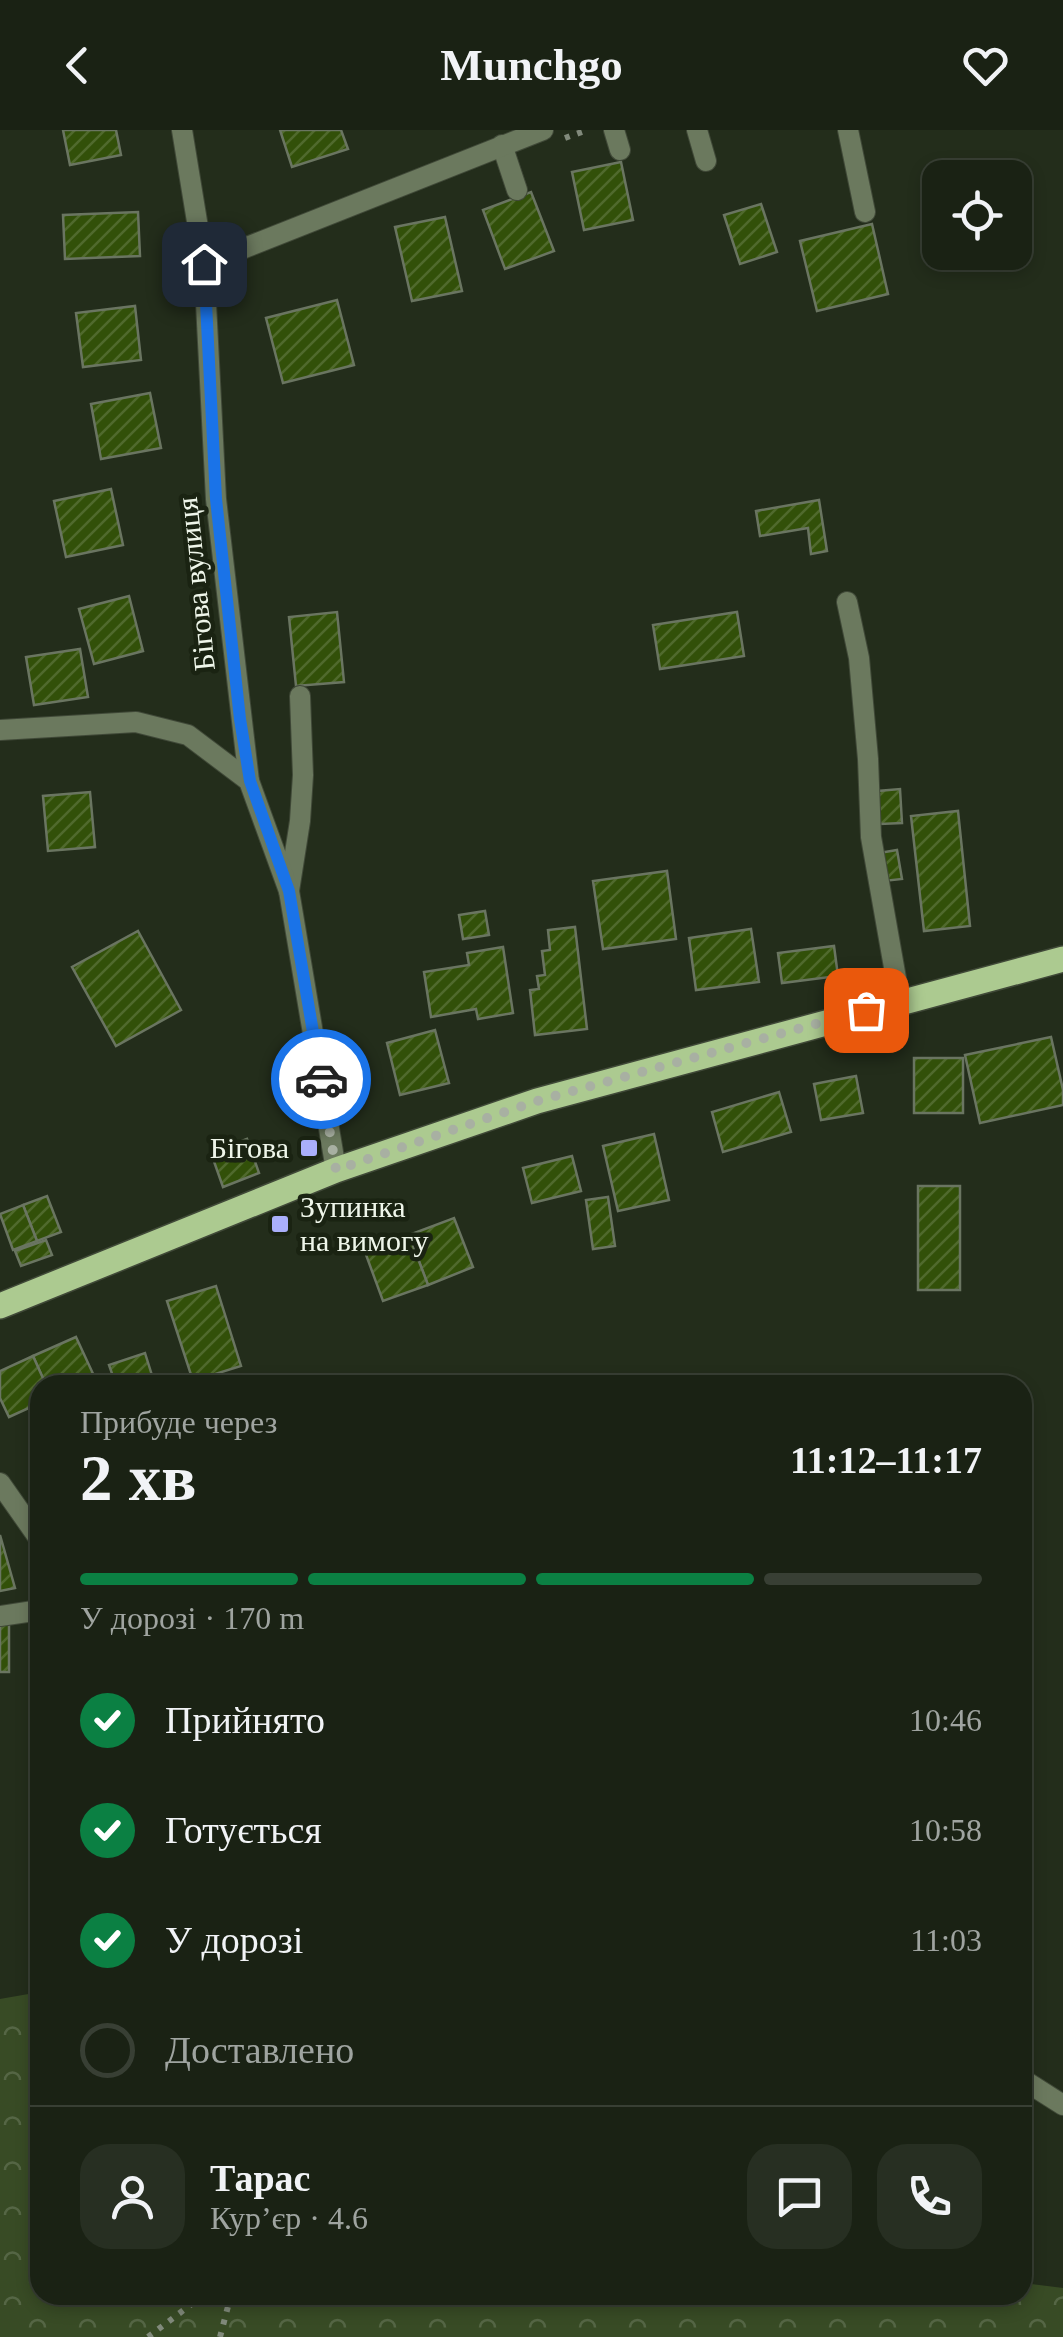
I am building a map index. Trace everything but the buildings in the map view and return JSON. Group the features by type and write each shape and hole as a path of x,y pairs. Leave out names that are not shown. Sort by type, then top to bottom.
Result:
{"main road":[{"path":"0,1306 336,1170 537,1101 1063,958"}],"street":[{"name":"Бігова вулиця","path":"182,130 204,264 216,499 250,781 289,891"},
{"path":"697,130 706,161"},
{"path":"848,130 865,212"},
{"path":"204,264 502,144 549,136"},
{"path":"502,144 517,190"},
{"path":"847,602 860,675 871,838 900,1001"},
{"path":"300,696 301,806 289,891 336,1170"},
{"path":"0,730 136,722 188,734 250,781"},
{"path":"0,1483 30,1526"},
{"path":"0,1616 30,1612"},
{"path":"1032,2086 1063,2106"}],"path":[{"path":"549,136 587,130"},
{"path":"148,2337 190,2305"},
{"path":"220,2337 228,2305"}],"green space":[{"path":"30,1994 30,2305 1032,2305 1032,2284 1063,2288 1063,2337 0,2337 0,1999"}],"way so far":[{"path":"321,1079 336,1170 537,1101 866,1010"}],"place":[{"name":"Бігова","path":"309,1148"},
{"name":"Зупинка на вимогу","path":"280,1224"}],"route":[{"path":"204,264 216,499 240,719 250,781 289,891 321,1079"}]}
